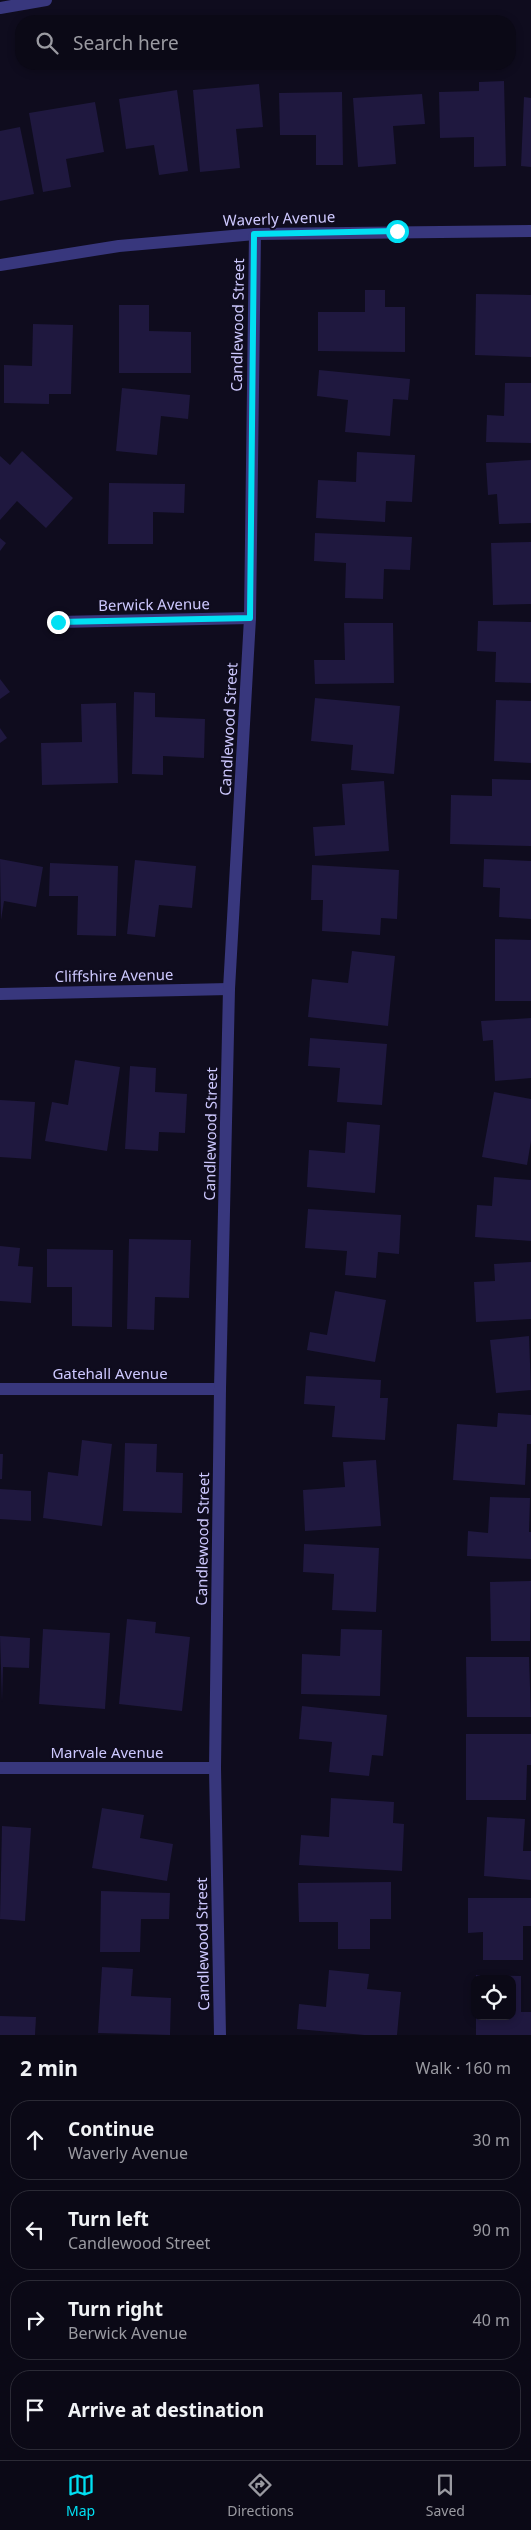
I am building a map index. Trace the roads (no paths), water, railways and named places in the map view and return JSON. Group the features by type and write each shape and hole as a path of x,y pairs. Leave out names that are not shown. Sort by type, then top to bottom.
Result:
{"street":[{"path":"0,8 46,0"},
{"name":"Waverly Avenue","path":"0,265 119,246 254,234 531,231"},
{"name":"Candlewood Street","path":"220,2035 215,1768 220,1390 229,989 250,618 254,234"},
{"name":"Berwick Avenue","path":"58,622 250,618"},
{"name":"Cliffshire Avenue","path":"0,994 229,989"},
{"name":"Gatehall Avenue","path":"0,1389 220,1390"},
{"name":"Marvale Avenue","path":"0,1768 215,1768"}]}
